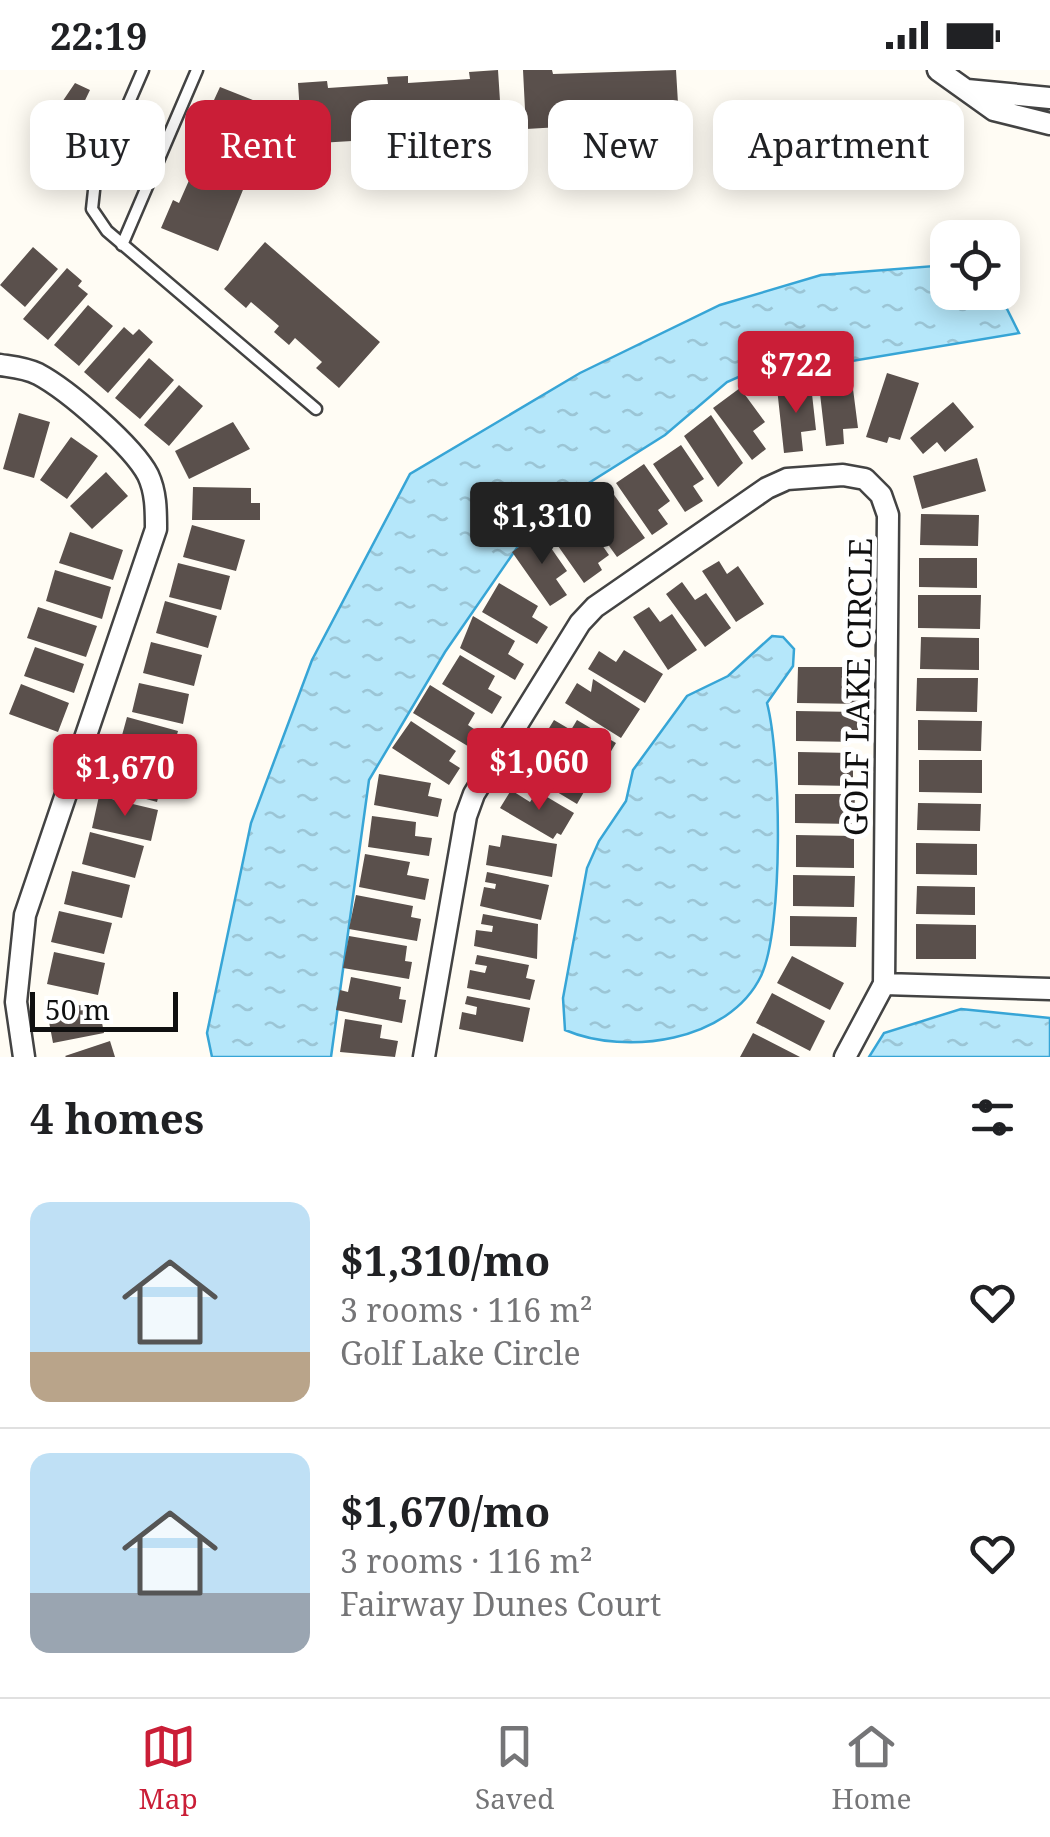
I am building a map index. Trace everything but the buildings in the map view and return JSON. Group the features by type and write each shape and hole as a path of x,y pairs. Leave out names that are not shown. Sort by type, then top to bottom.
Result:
{"street":[{"path":"938,70 994,110 1050,124"},
{"path":"966,90 1050,98"},
{"path":"0,365 37,374 117,439 148,475 156,501 156,529 25,914 16,986 24,1057"},
{"name":"GOLF LAKE CIRCLE","path":"424,1057 466,816 474,794 570,638 595,607 767,488 787,479 843,475 865,479 880,494 888,515 884,984 845,1057"},
{"path":"884,984 1050,989"}],"lane":[{"path":"142,70 96,181 92,209 122,244 316,410"},
{"path":"122,244 198,70"}],"water":[{"path":"930,266 930,310 1008,310 1019,333 798,370 752,371 727,382 665,435 584,486 521,542 445,652 369,780 331,1057 212,1057 207,1033 251,823 312,660 410,474 580,373 720,305 821,275"},
{"path":"772,636 783,637 794,649 793,666 767,703 775,761 778,841 774,920 761,976 746,998 725,1016 674,1038 617,1042 565,1030 563,998 587,868 599,841 626,801 633,770 687,696 728,676"},
{"path":"961,1009 1050,1018 1050,1057 869,1057 884,1033"}]}
